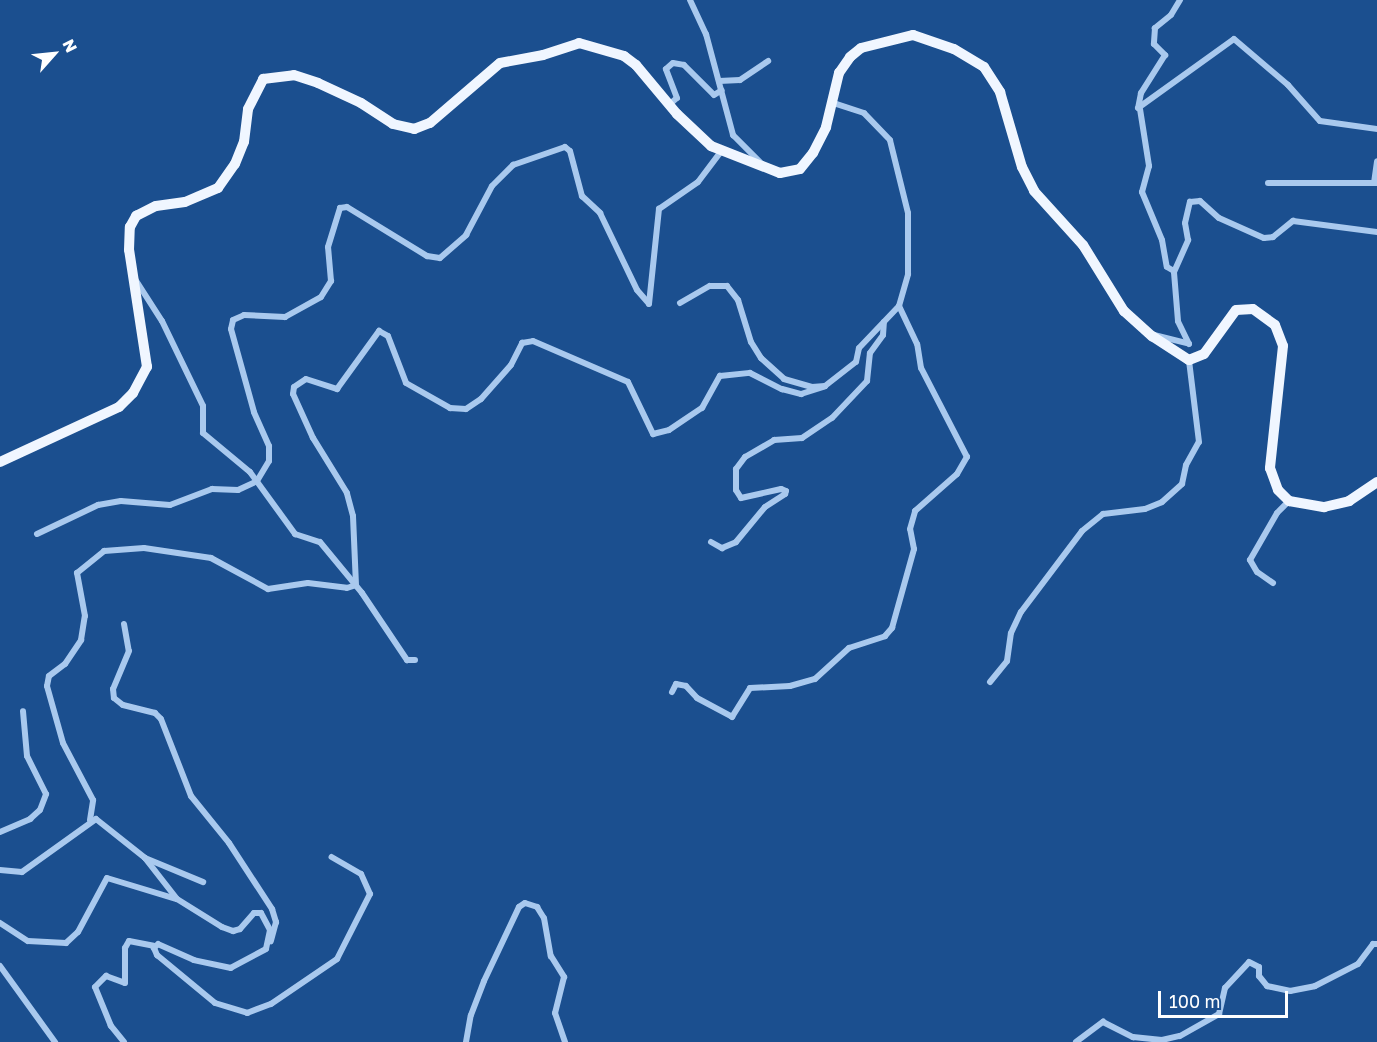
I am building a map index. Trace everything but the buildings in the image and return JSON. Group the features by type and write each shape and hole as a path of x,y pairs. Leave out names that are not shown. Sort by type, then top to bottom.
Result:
{"main road":[{"path":"0,462 119,407 133,393 147,367 133,276 130,227 136,216 156,206 210,194 218,188 235,164 244,142 248,109 263,79 294,75 318,83 361,103 393,124 414,129 430,123 500,63 579,43 624,56 702,138 721,152 763,169 780,173 800,169 826,127 839,73 850,57 861,48 886,39 913,35 929,38 984,67 1000,93 1022,167 1034,191 1083,245 1124,311 1152,336 1190,360 1204,354 1236,310 1253,309 1275,325 1283,346 1270,468 1278,490 1289,501 1324,507 1349,501 1377,482"}],"street":[{"path":"690,0 706,34 733,135 756,157 763,169"},
{"path":"1174,271 1167,267 1162,240 1142,192 1149,166 1140,109 1137,104 1141,93 1165,55 1154,44 1154,29 1172,15 1180,0"},
{"path":"1140,109 1234,39 1288,85 1320,121 1377,129"},
{"path":"719,81 740,80 768,62"},
{"path":"670,104 677,98 666,69 673,63 684,65 714,95 722,90"},
{"path":"356,585 353,516 347,493 313,438 293,394 294,387 306,379 337,389 379,331 388,336 400,373 413,390 450,408 466,409 482,399 511,365 522,343 533,341 628,382 653,434 669,430 702,408 720,376 750,373 782,389 801,394 825,386 856,362 859,348 899,306 908,274 908,213 890,140 875,120 831,102"},
{"path":"37,534 98,505 121,501 170,505 212,489 238,490 257,481 268,461 269,446 255,412 231,329 233,320 244,315 285,317 321,297 331,281 328,247 340,208 347,207 427,256 440,258 466,235 492,186 513,165 565,147 570,150 582,196 600,213 633,284 649,304 659,209 698,182 721,152"},
{"path":"1268,183 1375,183 1377,161"},
{"path":"1152,336 1190,344 1179,323 1174,271 1188,240 1186,207 1194,201 1261,238 1273,237 1293,220 1377,232"},
{"path":"133,276 162,321 203,406 202,430 240,462 257,481 295,534 320,542 356,585 407,660 416,660"},
{"path":"680,303 710,285 727,286 738,300 751,342 761,358 784,379 812,387 825,386"},
{"path":"672,692 676,684 686,686 697,698 732,717 750,688 790,686 815,679 849,648 890,632 914,549 910,529 915,511 957,474 967,452 921,368 917,344 899,306"},
{"path":"711,542 722,548 736,542 765,507 785,494 784,489 779,489 741,498 736,490 736,469 745,457 774,440 802,438 832,418 867,381 870,353 883,335 884,322"},
{"path":"990,682 1007,661 1011,633 1020,612 1082,531 1103,514 1145,509 1162,502 1182,484 1200,430 1191,398 1190,360"},
{"path":"1273,584 1257,572 1250,560 1277,513 1289,501"},
{"path":"0,870 22,872 90,820 93,800 63,743 47,686 49,676 65,664 81,640 85,615 76,577 88,562 104,551 144,548 203,555 268,589 297,583 347,588 356,585"},
{"path":"124,624 129,651 113,689 114,698 123,705 154,713 160,718 191,796 229,843 272,909 276,922 269,944 257,956 231,968 129,941 125,948 125,983 106,976 95,987 111,1026 124,1042"},
{"path":"0,832 30,819 40,810 46,794 27,756 23,711"},
{"path":"90,820 103,822 145,858 177,899"},
{"path":"154,946 157,955 215,1003 234,1012 260,1010 334,963 368,898 369,890 361,874 331,857"},
{"path":"145,858 203,882"},
{"path":"0,923 28,941 66,943 78,932 107,878 177,899 233,931 246,924 254,913 261,913 270,930 269,944"},
{"path":"466,1042 471,1016 484,981 519,907 525,903 541,912 551,956 564,977 555,1013 565,1042"},
{"path":"1076,1042 1103,1022 1133,1037 1162,1040 1180,1036 1219,1014 1225,988 1250,962 1259,967 1259,976 1267,986 1290,991 1315,986 1358,964 1373,944 1377,944"},
{"path":"0,966 55,1042"}]}
